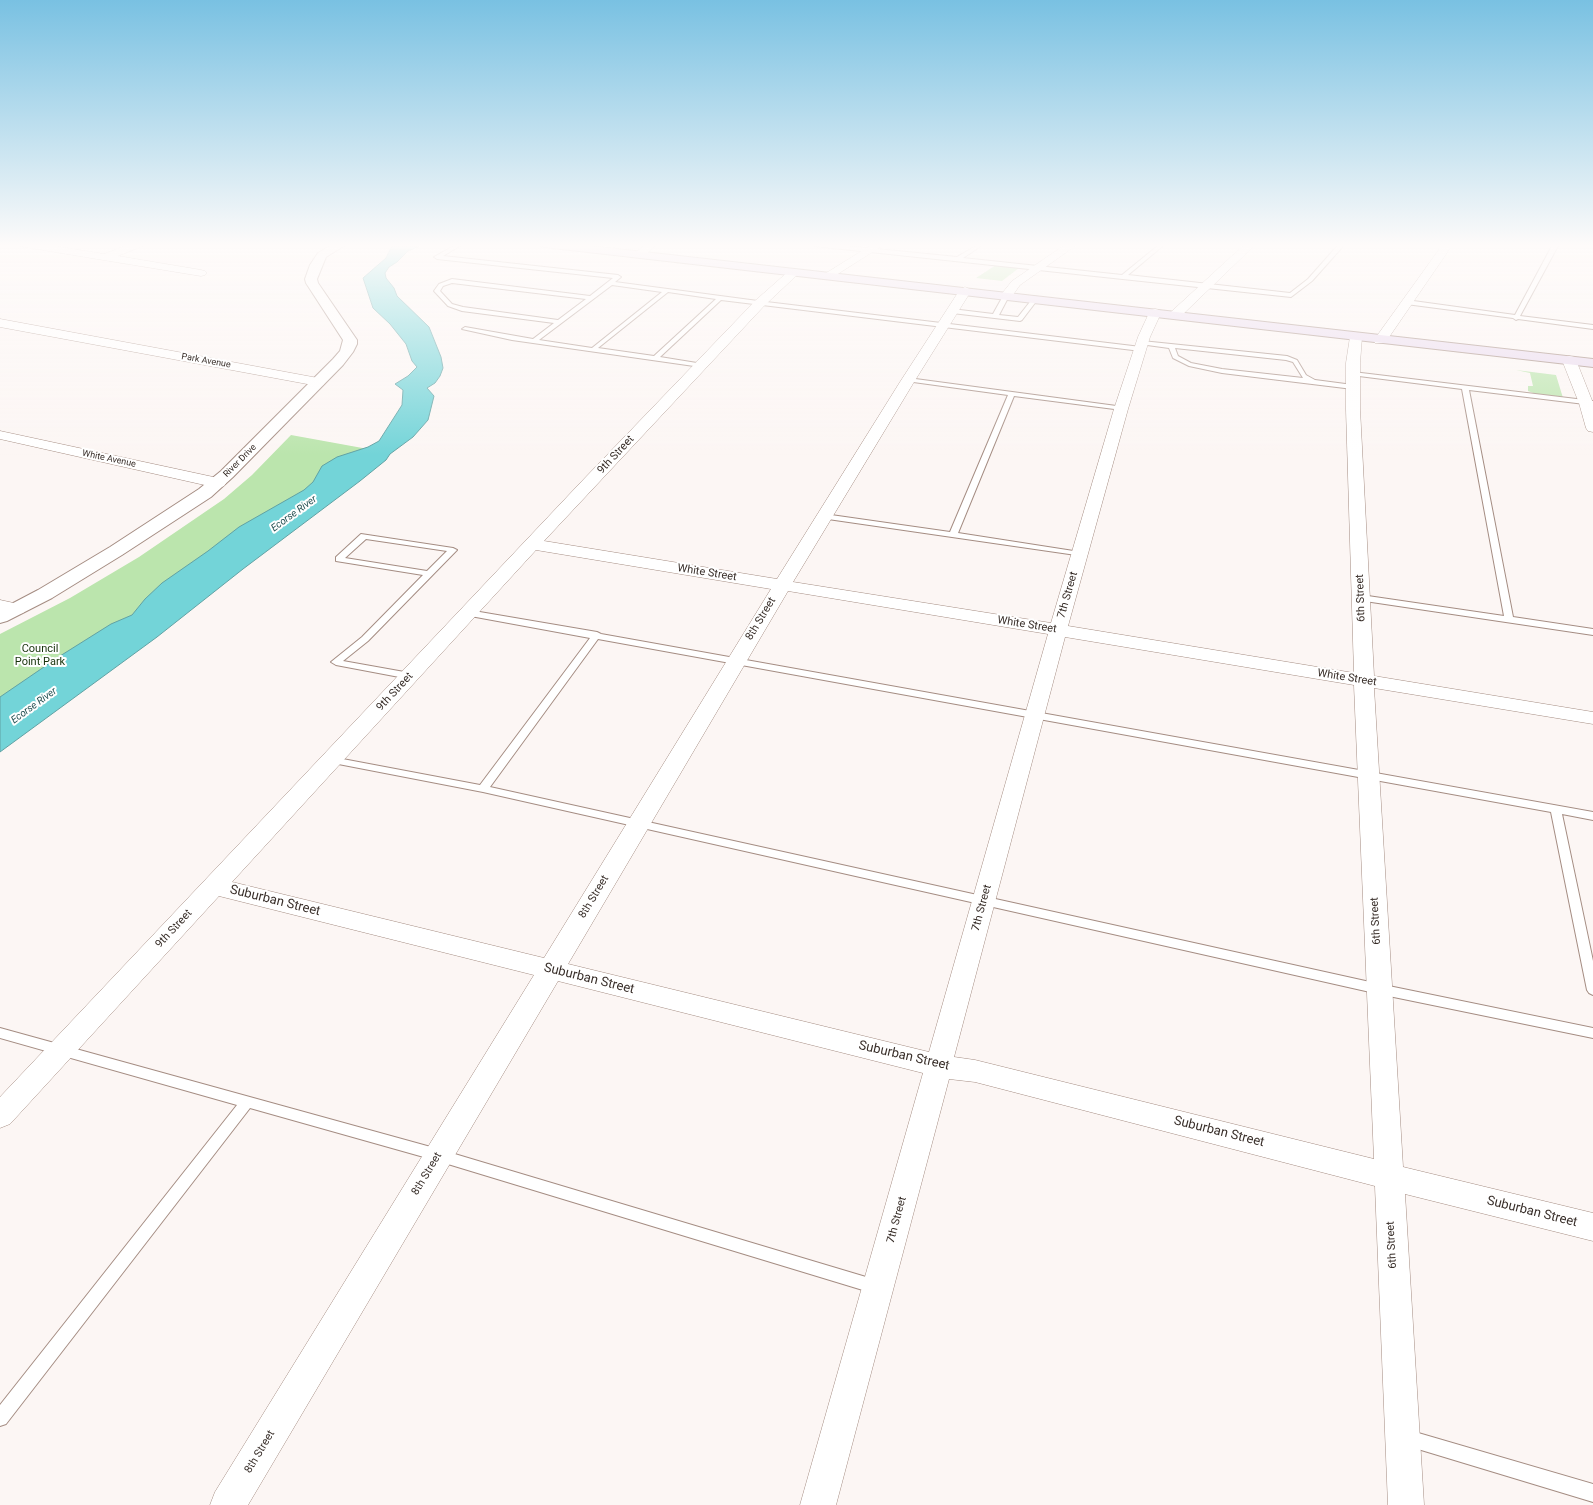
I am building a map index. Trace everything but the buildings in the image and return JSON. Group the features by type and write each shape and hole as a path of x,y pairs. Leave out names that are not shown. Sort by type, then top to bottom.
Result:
{"main road":[{"path":"1167,314 1380,340 1593,363"}],"street":[{"name":"River Drive","path":"0,617 8,607 45,594 116,551 196,500 218,483 342,357 350,344 350,340 333,314"},
{"name":"9th Street","path":"0,1116 532,544 749,314"},
{"name":"8th Street","path":"228,1505 782,585 908,380 950,314"},
{"name":"7th Street","path":"818,1505 1058,630 1122,408 1142,346 1165,314"},
{"path":"1380,340 1398,314"},
{"name":"Park Avenue","path":"0,323 318,382"},
{"name":"6th Street","path":"1356,337 1353,380 1364,680 1406,1505"},
{"path":"1570,360 1589,403 1593,428"},
{"name":"White Avenue","path":"0,435 218,483"},
{"name":"White Street","path":"532,544 1593,718"},
{"name":"Suburban Street","path":"214,886 939,1066 991,1075 1345,1164 1389,1177 1593,1227"}],"lane":[{"path":"501,314 560,322"},
{"path":"534,341 570,314"},
{"path":"594,349 637,314"},
{"path":"656,358 703,314"},
{"path":"901,314 948,318 1142,346 1171,346 1287,358 1295,361 1304,376 1313,382"},
{"path":"948,318 995,316 1020,319 1024,314"},
{"path":"1490,314 1593,327"},
{"path":"1516,318 1518,314"},
{"path":"465,329 534,341 701,365"},
{"path":"1171,346 1175,357 1189,364 1222,371 1313,382 1353,380 1465,388 1589,403"},
{"path":"908,380 1122,408"},
{"path":"1465,388 1509,619"},
{"path":"953,535 1012,394"},
{"path":"824,516 1080,554"},
{"path":"410,676 336,662 364,639 430,574 453,550 364,536 339,559 430,574"},
{"path":"1361,598 1593,632"},
{"path":"468,613 737,660 1593,816"},
{"path":"483,789 597,635"},
{"path":"332,760 483,789 1379,989 1593,1033"},
{"path":"1556,809 1593,990"},
{"path":"0,1033 438,1155 878,1288"},
{"path":"0,1418 247,1102"},
{"path":"1402,1436 1593,1493"}],"green space":[{"path":"1516,370 1556,375 1563,398 1536,394 1528,391 1528,386 1533,386 1530,373"},
{"name":"Council Point Park","path":"291,435 379,451 0,731 0,634 70,598 139,557 224,499 252,475"}],"water":[{"name":"Ecorse River","path":"380,314 416,314 429,327 441,357 443,368 440,376 435,383 427,388 434,396 428,420 413,437 390,454 386,460 360,481 243,569 157,637 0,752 0,697 60,656 111,624 132,615 145,599 162,583 239,527 304,490 313,482 322,466 337,457 368,447 379,441 402,405 403,390 395,384 408,376 417,367 412,361 406,344 390,324"}]}
